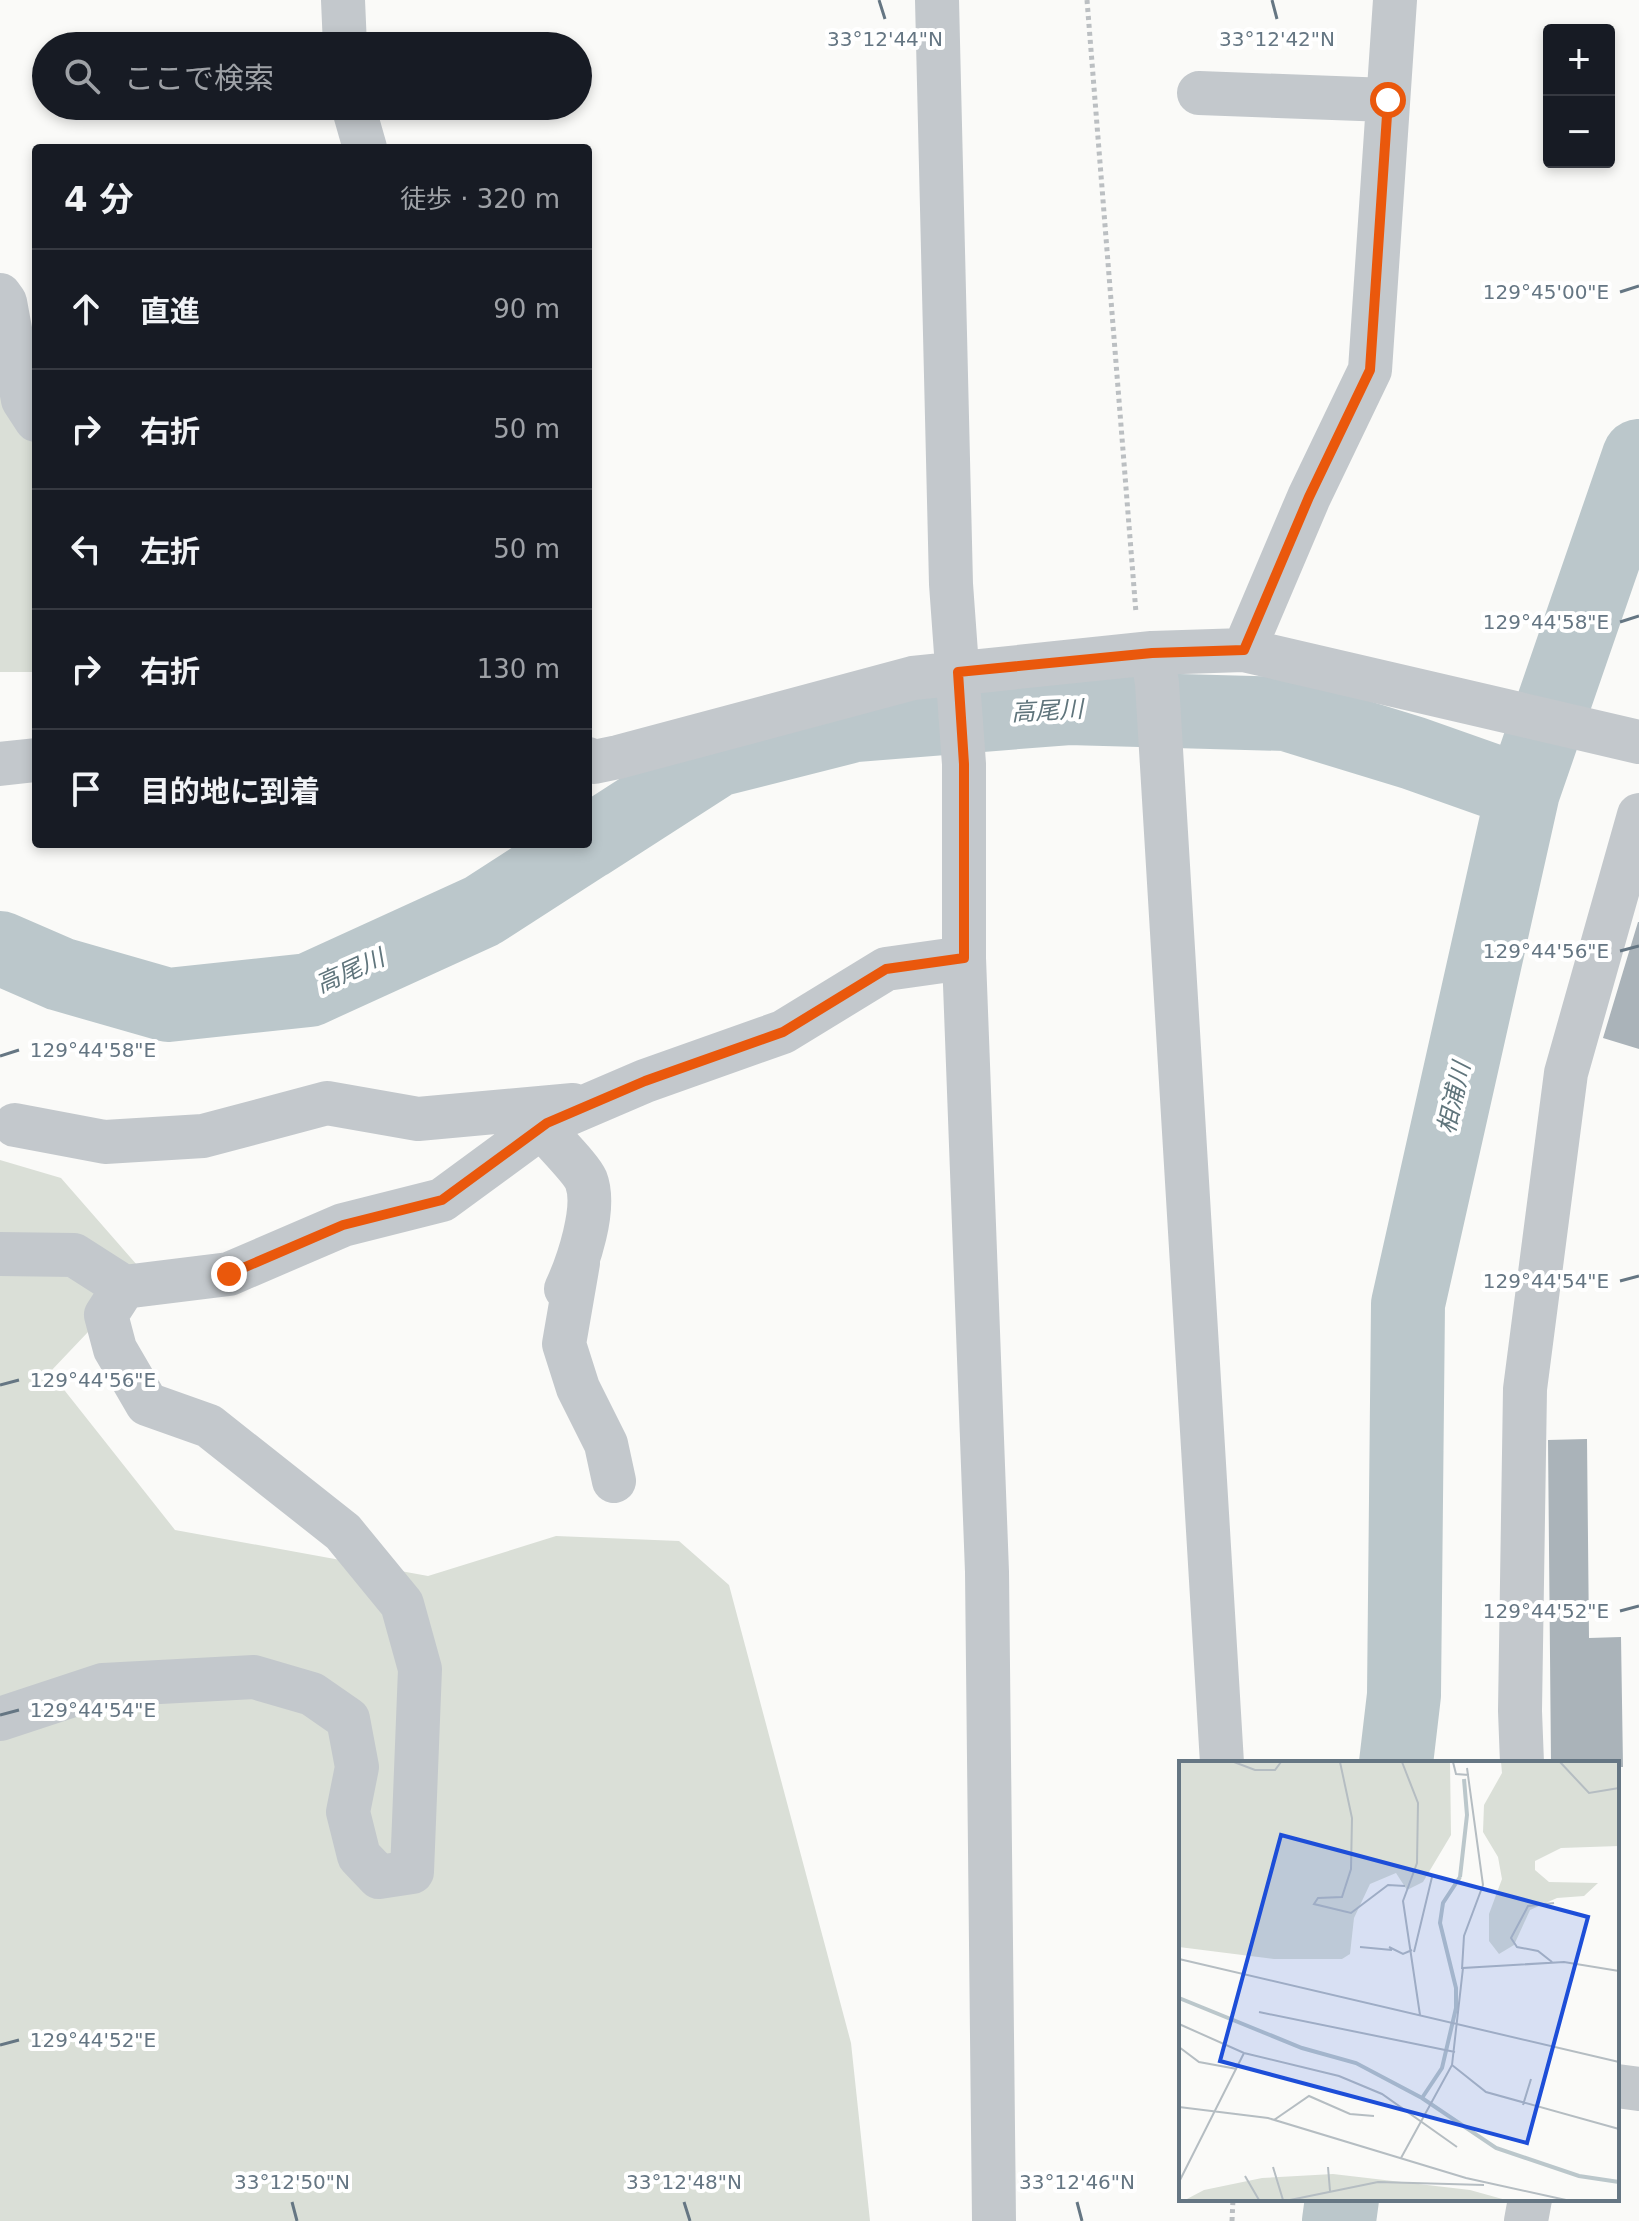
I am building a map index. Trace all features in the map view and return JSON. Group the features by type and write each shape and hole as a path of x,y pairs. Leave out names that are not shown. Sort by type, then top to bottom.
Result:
{"street":[{"path":"343,0 344,32"},
{"path":"937,0 951,584 964,764 964,958 987,1572 994,2221"},
{"path":"1244,650 1309,497 1370,370 1395,0"},
{"path":"1199,93 1388,100"},
{"path":"357,120 364,144"},
{"path":"0,295 5,302 23,400 32,414"},
{"path":"592,761 618,757 913,678 959,690 1244,650 1634,741"},
{"path":"1149,663 1159,735 1222,1761"},
{"path":"0,764 32,760"},
{"path":"1522,1761 1525,1389 1566,1073 1639,815"},
{"path":"0,1254 74,1255 124,1287 229,1274 343,1225 442,1200 542,1127 645,1081 783,1032 886,969 964,958"},
{"path":"15,1125 105,1142 203,1136 327,1103 418,1119 595,1103"},
{"path":"542,1127 586,1180 589,1216 564,1344 578,1388 606,1444 614,1481"},
{"path":"547,1328 578,1263"},
{"path":"0,1719 103,1685 254,1677 312,1694 348,1719 357,1767 348,1812 359,1856 379,1877 412,1872 420,1669 402,1604 343,1532 209,1426 147,1404 115,1349 106,1315 124,1287"},
{"path":"1619,2086 1639,2089"},
{"path":"1526,2221 1530,2201"}],"path":[{"path":"1087,0 1149,663"},
{"path":"1232,2221 1233,2201"}],"shaded area":[{"path":"0,332 32,373 32,672 0,672"},
{"path":"0,1160 61,1178 144,1273 50,1372 175,1530 428,1576 556,1536 679,1541 729,1585 851,2043 870,2221 0,2221"}],"building":[{"path":"1639,922 1639,1049 1603,1038"},
{"path":"1587,1439 1589,1638 1621,1637 1623,1767 1619,1767 1619,1761 1551,1761 1548,1440"}],"waterway":[{"name":"相浦川","path":"1396,1761 1404,1695 1408,1304 1523,792 1639,456"},
{"name":"高尾川","path":"592,840 717,760 855,725 1069,708 1286,714 1413,753 1523,792"},
{"name":"高尾川","path":"0,948 60,974 168,1005 309,990 482,911 580,848"},
{"name":"相浦川","path":"1339,2221 1342,2201"}],"route":[{"path":"229,1274 343,1225 442,1200 547,1123 645,1081 783,1032 886,969 964,958 964,764 958,672 1152,653 1244,650 1309,497 1370,370 1388,100"}]}
